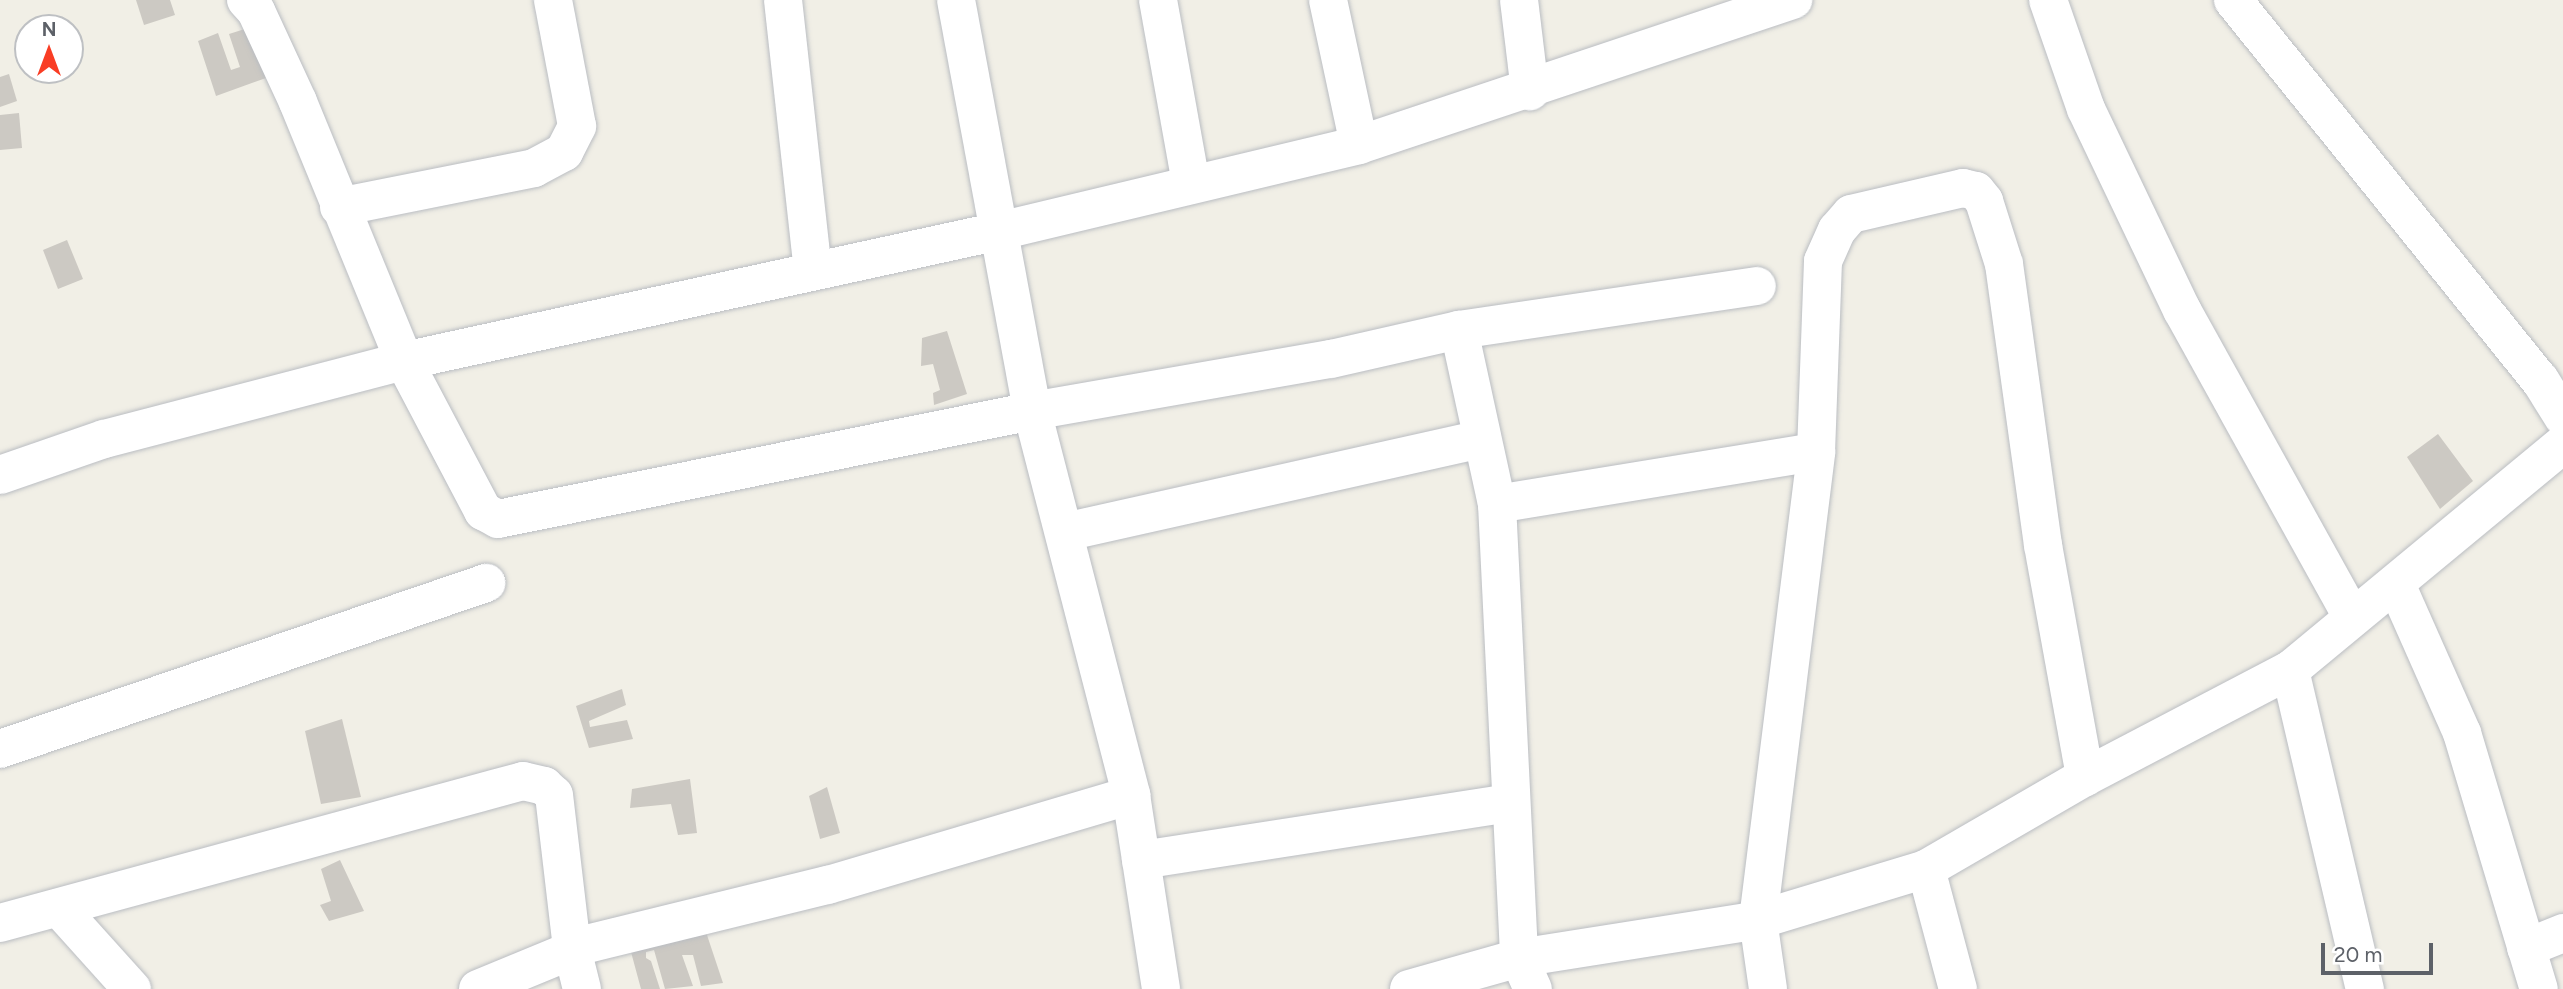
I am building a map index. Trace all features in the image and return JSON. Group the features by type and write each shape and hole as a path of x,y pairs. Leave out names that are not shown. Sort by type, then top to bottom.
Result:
{"street":[{"path":"246,0 256,11 298,102 338,207 404,360 483,511 498,519 1032,411 1331,359 1459,330 1757,286"},
{"path":"338,207 534,168 564,152 577,126 553,0"},
{"path":"783,0 813,271"},
{"path":"956,0 1032,411 1131,795 1161,989"},
{"path":"1158,0 1191,184"},
{"path":"1328,0 1359,145"},
{"path":"1519,0 1530,91"},
{"path":"0,475 104,439 404,360 999,231 1359,145 1530,91 1793,0"},
{"path":"2048,0 2086,109 2182,310 2352,617"},
{"path":"2233,0 2540,380 2563,417"},
{"path":"1768,989 1758,920 1816,452 1823,261 1837,230 1851,214 1903,199 1963,188 1976,191 1984,201 2004,264 2043,545 2085,777"},
{"path":"1459,330 1497,504 1509,803 1526,973"},
{"path":"1065,532 1481,439"},
{"path":"1409,989 1526,973 1758,920 1926,869 2085,777 2290,670 2563,444"},
{"path":"1497,504 1816,452"},
{"path":"0,749 486,583"},
{"path":"2396,584 2462,733 2539,989"},
{"path":"2290,670 2365,989"},
{"path":"0,923 523,781 544,786 554,795 572,949 582,989"},
{"path":"478,989 572,949 828,885 1131,795"},
{"path":"1141,860 1509,803"},
{"path":"1926,869 1958,989"},
{"path":"59,908 132,989"},
{"path":"2526,948 2563,933"}],"building":[{"path":"136,0 170,0 175,15 144,25"},
{"path":"248,28 266,78 216,96 198,41 218,33 231,70 240,67 229,34"},
{"path":"9,74 17,101 0,107 0,77"},
{"path":"19,113 22,148 0,150 0,115"},
{"path":"67,240 83,279 58,289 43,250"},
{"path":"947,331 967,394 934,405 933,393 940,390 933,364 921,366 922,338"},
{"path":"2438,434 2473,481 2440,509 2407,457"},
{"path":"622,689 626,705 589,721 590,727 627,720 633,739 589,748 576,706"},
{"path":"342,719 361,797 321,804 305,731"},
{"path":"690,779 697,833 678,835 671,804 630,808 632,789"},
{"path":"827,787 840,833 820,839 809,796"},
{"path":"340,860 364,911 329,921 320,905 331,901 321,869"},
{"path":"706,932 723,983 701,986 693,955 682,955 693,986 665,989 654,950 646,952 646,958 651,961 660,989 641,989 631,952"}]}
